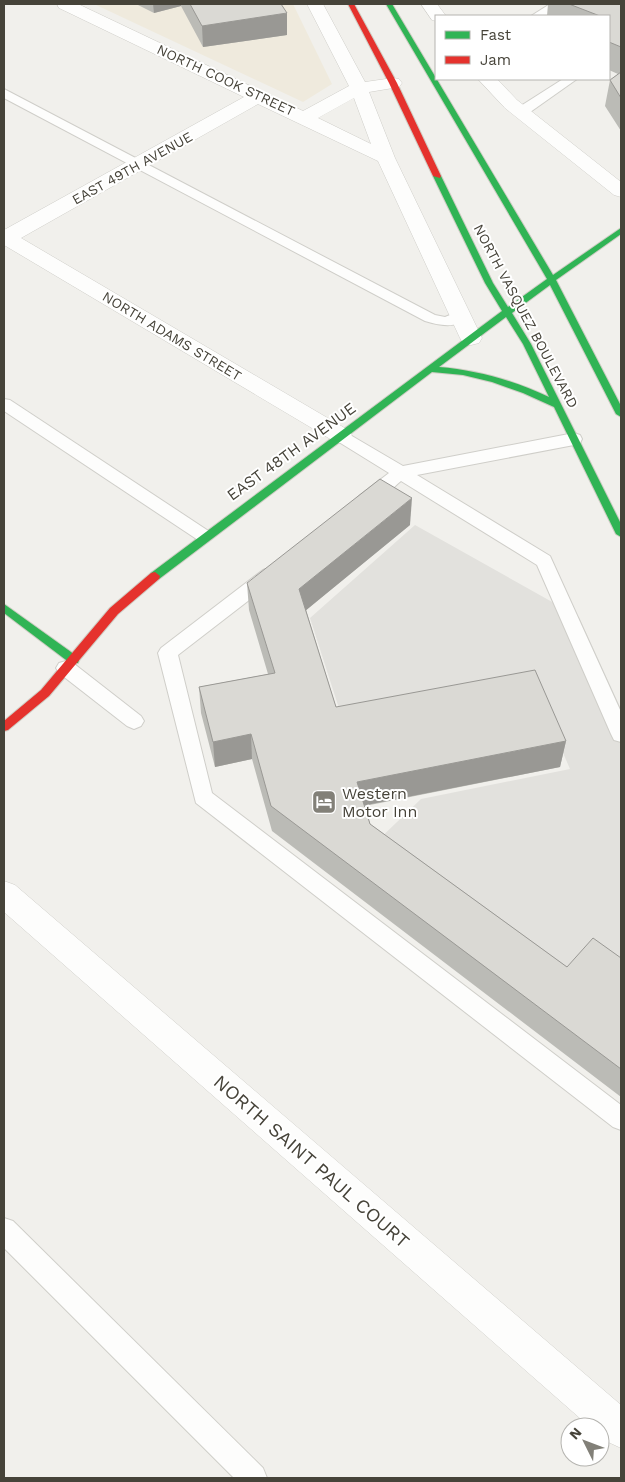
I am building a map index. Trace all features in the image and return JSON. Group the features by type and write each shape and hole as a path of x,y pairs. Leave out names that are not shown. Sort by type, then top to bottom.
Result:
{"main road":[{"name":"NORTH VASQUEZ BOULEVARD","path":"351,4 393,83 488,283 527,344 621,534"},
{"path":"389,4 552,280 621,414"},
{"name":"EAST 48TH AVENUE","path":"4,727 43,696 126,599 204,536 471,338 618,236"},
{"path":"429,370 462,370 488,375 557,405"},
{"path":"4,608 70,664"}],"street":[{"name":"NORTH COOK STREET","path":"64,4 386,158"},
{"path":"315,4 360,88 386,158 471,338"},
{"path":"429,4 437,15"},
{"path":"488,80 521,112 621,191"},
{"path":"305,118 360,88 393,83"},
{"name":"EAST 49TH AVENUE","path":"4,237 259,96"},
{"name":"NORTH ADAMS STREET","path":"4,237 340,435"},
{"name":"NORTH SAINT PAUL COURT","path":"4,894 621,1428"}],"lane":[{"path":"540,15 558,4"},
{"path":"521,112 570,80"},
{"path":"4,93 140,163 430,318 446,322 460,316"},
{"path":"4,404 204,536"},
{"path":"340,435 544,561 621,734"},
{"path":"346,515 401,472 574,439"},
{"path":"284,563 168,654 203,797 621,1118"},
{"path":"70,664 134,721"},
{"path":"4,1230 253,1478"}],"shaded area":[{"path":"94,4 293,4 332,84 303,102"},
{"path":"415,525 579,617 621,709 621,976 561,981 373,845 421,799 570,769 535,688 344,724 310,618"}],"building":[{"path":"190,4 281,4 287,13 202,26"},
{"path":"569,4 621,4 621,47 610,42 610,15 597,15"},
{"path":"621,72 621,98 610,80"},
{"name":"Western Motor Inn","path":"380,479 412,498 299,589 336,707 535,670 566,741 357,782 370,824 567,967 593,938 621,958 621,1069 271,806 251,734 213,742 199,687 275,673 247,583"}],"traffic: fast":[{"path":"389,4 552,280 621,414"},
{"path":"437,176 489,283 527,344 621,534"},
{"path":"155,576 485,328 621,230"},
{"path":"429,369 446,370 495,380 557,405"},
{"path":"4,608 74,660"}],"traffic: jam":[{"path":"351,4 393,83 437,176"},
{"path":"4,727 45,693 114,611 155,576"}],"place":[{"name":"Western Motor Inn","path":"324,802"}]}
